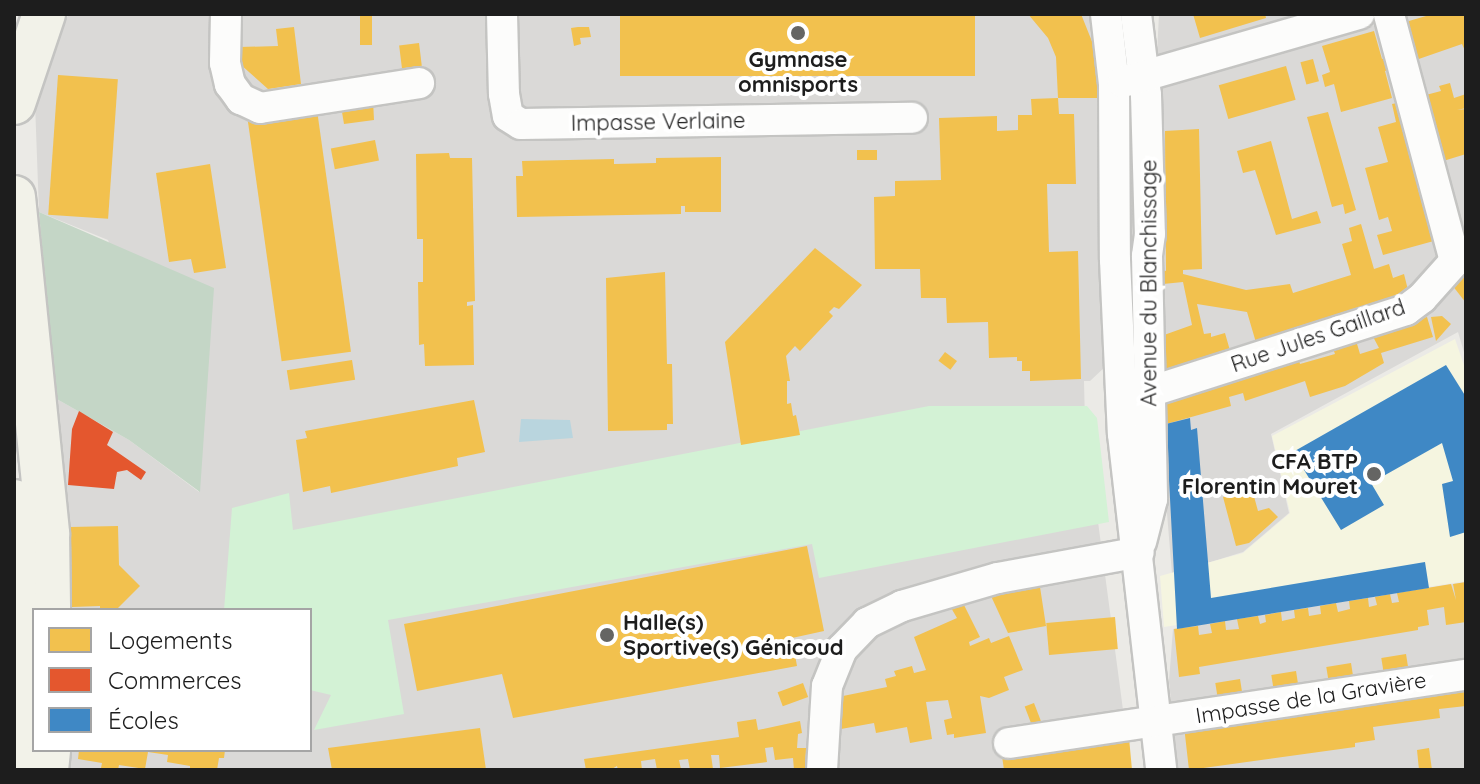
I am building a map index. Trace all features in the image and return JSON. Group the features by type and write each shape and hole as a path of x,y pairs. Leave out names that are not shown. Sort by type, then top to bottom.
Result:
{"main road":[{"path":"14,103 44,14"},
{"path":"14,197 48,534 49,608"},
{"path":"14,501 16,770"}],"street":[{"path":"226,14 225,63 230,84 241,99 260,108 419,83"},
{"name":"Impasse Verlaine","path":"502,14 504,94 508,116 521,124 912,118"},
{"name":"Avenue du Blanchissage","path":"1106,14 1114,84 1115,260 1123,434 1128,503 1139,552"},
{"name":"Avenue du Blanchissage","path":"1136,14 1143,77 1150,234 1152,499 1139,552"},
{"path":"1114,84 1359,14"},
{"name":"Rue Jules Gaillard","path":"1149,392 1406,310 1422,298 1461,257 1389,14"},
{"path":"822,770 827,686 842,649 867,623 902,606 998,578 1139,552 1161,770"},
{"name":"Impasse de la Gravière","path":"1009,743 1466,675"}],"shaded area":[{"path":"69,14 1090,14 1096,23 1106,97 1106,366 1090,381 1084,381 1085,424 1131,770 57,770 59,752 312,752 312,608 65,608 55,398 129,440 199,492 108,240 39,212 35,103 49,47"},
{"path":"1159,14 1303,14 1157,55"},
{"path":"1413,14 1466,14 1466,359 1458,332 1271,434 1289,513 1243,552 1172,574 1156,380 1156,90"},
{"path":"39,212 214,288 200,492 129,440 55,398"},
{"name":"CFA BTP Florentin Mouret","path":"1455,339 1466,371 1466,581 1164,627 1160,576 1243,553 1290,513 1272,436"},
{"path":"1466,582 1466,770 1178,770 1169,681 1173,629"}],"green space":[{"path":"929,406 1087,406 1097,418 1109,522 819,578 812,544 388,620 404,714 314,730 331,695 312,690 312,608 224,608 232,508 289,493 293,530"}],"water":[{"path":"521,419 570,420 573,438 519,442"}],"building: Logements":[{"path":"360,14 372,14 372,45 360,45"},
{"name":"Gymnase omnisports","path":"620,14 975,14 975,76 620,76"},
{"path":"1028,14 1081,14 1095,49 1099,98 1058,98 1056,57 1048,38"},
{"path":"1193,14 1265,14 1266,18 1200,38"},
{"path":"1433,14 1466,14 1466,53 1462,44 1413,61 1402,23"},
{"path":"294,27 301,84 268,89 240,64 240,47 278,46 276,29"},
{"path":"589,27 591,37 580,38 581,44 574,46 571,28"},
{"path":"1374,31 1382,59 1390,56 1394,68 1385,71 1392,98 1341,112 1334,84 1325,87 1322,75 1330,72 1322,46"},
{"path":"419,43 422,66 402,68 399,45"},
{"path":"1313,59 1319,81 1306,85 1300,62"},
{"path":"1286,66 1296,100 1228,119 1219,85"},
{"path":"58,75 118,79 108,219 48,215"},
{"path":"1450,83 1454,98 1466,94 1466,108 1457,110 1466,109 1466,154 1440,162 1422,96 1441,91 1439,86"},
{"path":"1058,98 1059,114 1074,114 1076,184 1047,184 1049,252 1078,251 1081,379 1030,381 1030,371 1022,371 1022,361 1017,361 1017,357 989,358 988,322 947,323 946,298 921,298 920,269 875,269 874,197 895,196 895,181 941,180 939,118 997,116 997,131 1018,130 1018,115 1032,115 1031,99"},
{"path":"373,100 374,120 344,124 341,106"},
{"path":"1402,102 1441,239 1383,255 1377,235 1392,231 1388,217 1379,220 1365,168 1388,162 1378,127 1396,122 1392,104"},
{"path":"317,110 351,352 282,361 248,120"},
{"path":"1328,112 1356,210 1345,214 1343,204 1332,207 1307,117"},
{"path":"1199,129 1202,269 1183,270 1183,274 1246,290 1290,284 1293,293 1351,275 1342,244 1352,241 1349,228 1361,224 1374,269 1389,264 1393,278 1404,274 1409,294 1257,346 1247,312 1197,304 1204,334 1211,333 1211,337 1225,333 1231,354 1164,373 1164,335 1192,325 1183,282 1163,284 1162,270 1166,271 1165,131"},
{"path":"375,140 379,161 335,169 331,149"},
{"path":"1271,141 1292,219 1317,211 1321,223 1276,235 1255,170 1243,173 1237,151"},
{"path":"857,150 877,150 877,160 857,160"},
{"path":"449,153 450,158 472,158 475,301 467,302 467,306 473,305 474,365 425,366 424,344 419,345 418,282 423,282 423,239 417,239 416,154"},
{"path":"721,157 721,212 685,212 685,206 681,206 681,214 517,217 516,176 523,176 522,161 614,159 614,164 656,163 656,158"},
{"path":"210,164 226,268 194,273 191,259 169,262 156,173"},
{"path":"815,248 862,285 839,309 834,307 829,312 833,316 800,351 795,346 786,356 790,381 787,381 787,404 791,403 800,435 741,445 725,342"},
{"path":"665,272 667,364 672,364 673,424 667,424 667,430 608,431 606,278"},
{"path":"1466,275 1466,303 1452,285"},
{"path":"1442,316 1451,324 1436,341 1431,317"},
{"path":"1427,317 1433,337 1381,353 1384,363 1345,386 1310,397 1305,381 1245,401 1243,393 1229,397 1231,406 1166,424 1165,391 1297,353 1300,364 1335,354 1331,343 1355,337 1360,354 1379,348 1370,331"},
{"path":"945,352 957,361 950,370 938,361"},
{"path":"352,360 355,380 290,390 287,370"},
{"path":"474,400 485,452 457,458 458,466 331,493 330,486 303,492 296,440 307,438 305,431"},
{"path":"1252,489 1258,511 1269,508 1278,517 1249,543 1236,546 1223,497"},
{"path":"118,526 119,565 140,586 118,608 72,607 70,527"},
{"name":"Halle(s) Sportive(s) Génicoud","path":"807,546 824,631 792,638 797,666 513,718 502,674 417,691 404,624"},
{"path":"1466,582 1466,622 1446,625 1444,607 1427,610 1429,625 1418,627 1418,630 1199,667 1200,674 1179,677 1174,629 1198,626 1199,635 1212,633 1210,624 1225,621 1226,630 1239,629 1237,619 1258,616 1260,624 1266,622 1265,615 1281,612 1282,621 1295,618 1294,610 1308,608 1309,616 1321,614 1320,606 1336,603 1338,612 1350,609 1349,601 1368,598 1369,607 1377,605 1375,597 1390,594 1392,603 1399,602 1397,593 1451,584 1456,600 1453,584"},
{"path":"1040,587 1046,626 1008,633 991,596"},
{"path":"963,603 980,637 969,642 970,646 989,638 991,643 1009,636 1023,670 1004,677 1009,690 989,698 980,696 986,733 954,738 954,734 947,735 944,720 952,718 948,700 926,702 932,739 910,743 907,727 876,733 874,723 841,729 843,696 887,687 885,679 896,676 894,671 912,666 914,673 926,670 914,637 957,618 950,606"},
{"path":"1115,617 1118,649 1049,655 1046,623"},
{"path":"1406,654 1409,674 1384,678 1381,658"},
{"path":"1351,663 1354,682 1329,686 1326,667"},
{"path":"1296,671 1299,690 1274,694 1271,675"},
{"path":"1240,679 1243,698 1218,702 1215,683"},
{"path":"803,683 808,697 783,706 778,692"},
{"path":"1466,684 1466,706 1439,709 1440,718 1373,727 1375,740 1355,743 1355,747 1189,770 1184,726"},
{"path":"1034,703 1041,721 1031,724 1025,707"},
{"path":"756,719 758,730 800,721 802,733 798,734 797,748 806,748 805,770 794,770 793,758 775,760 773,747 765,748 767,762 720,768 719,755 711,755 713,769 708,770 690,770 688,759 679,760 681,769 657,770 655,759 641,761 642,770 618,770 617,766 610,770 586,770 584,759 739,737 737,722"},
{"path":"480,728 486,770 332,770 328,748"},
{"path":"1129,738 1132,770 1004,770 1002,756"},
{"path":"1429,748 1432,770 1419,770 1417,750"},
{"path":"79,752 148,752 145,769 119,765 118,770 113,770 101,768 102,763 78,759"},
{"path":"148,752 225,752 224,758 219,758 217,770 190,770 190,766 167,762 168,755"}],"building: Commerces":[{"path":"79,411 113,432 107,445 146,472 141,480 127,470 117,472 114,489 68,485 72,429"}],"building: Écoles":[{"path":"1446,365 1466,397 1466,532 1450,537 1442,484 1453,481 1442,443 1371,483 1384,505 1341,530 1293,452"},
{"path":"1190,418 1191,430 1197,428 1211,598 1425,562 1429,588 1177,629 1166,424"}],"place":[{"name":"Gymnase omnisports","path":"798,33"},
{"name":"CFA BTP Florentin Mouret","path":"1374,474"},
{"name":"Halle(s) Sportive(s) Génicoud","path":"607,635"}]}
